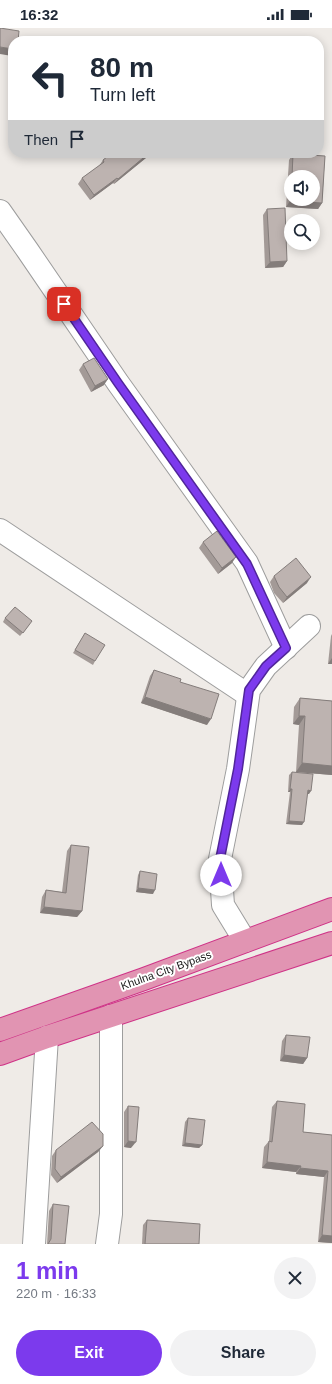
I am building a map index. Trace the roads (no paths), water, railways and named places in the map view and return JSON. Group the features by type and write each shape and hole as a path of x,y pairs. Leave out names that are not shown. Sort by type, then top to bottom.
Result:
{"highway":[{"name":"Khulna City Bypass","path":"0,1030 332,909"},
{"path":"0,1054 47,1037 332,943"}],"street":[{"path":"0,211 118,383 247,564 286,648"},
{"path":"0,530 248,695"},
{"path":"245,941 223,905 220,859 238,769 249,690 266,666 309,626"},
{"path":"107,1244 111,1214 111,1016"},
{"path":"34,1244 47,1037"}]}
